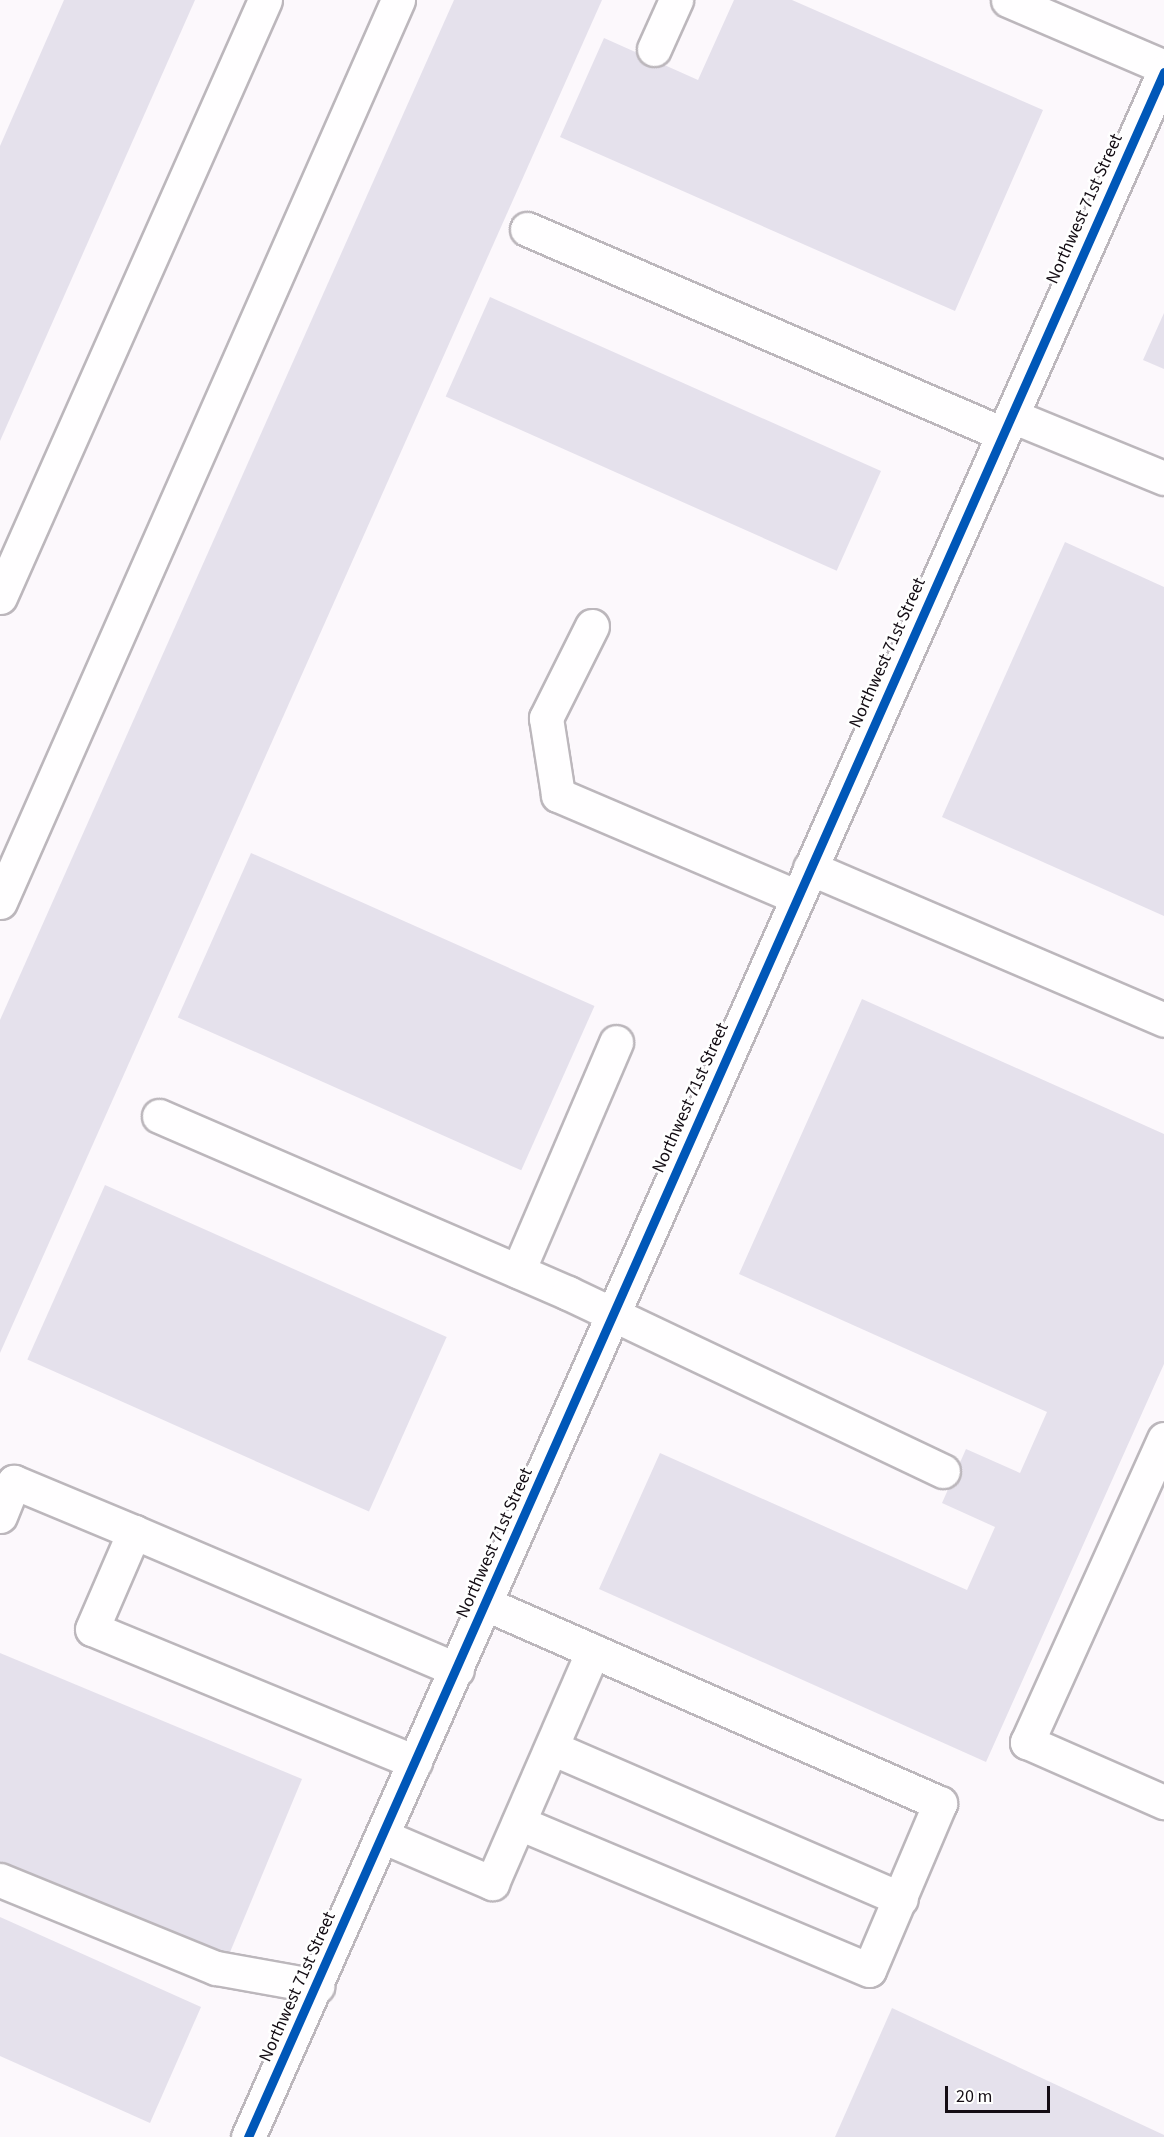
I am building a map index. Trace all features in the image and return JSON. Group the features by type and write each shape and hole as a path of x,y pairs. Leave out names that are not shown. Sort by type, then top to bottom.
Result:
{"street":[{"path":"0,597 265,0"},
{"path":"0,902 398,0"},
{"path":"654,49 676,0"},
{"path":"1008,0 1164,70"},
{"name":"Northwest 71st Street","path":"248,2137 317,1986 1164,70"},
{"path":"528,229 1008,425 1164,478"},
{"path":"592,626 546,718 558,795 797,897"},
{"path":"810,868 1164,1020"},
{"path":"518,1271 616,1042"},
{"path":"159,1116 518,1271 943,1471"},
{"path":"1164,1439 1027,1742 1164,1802"},
{"path":"0,1516 14,1482 457,1670"},
{"path":"134,1532 92,1629 415,1762"},
{"path":"486,1604 940,1803 869,1970 519,1823"},
{"path":"382,1836 492,1883 593,1651"},
{"path":"552,1748 901,1899"},
{"path":"0,1880 216,1968 317,1986"}],"building":[{"path":"64,0 195,0 0,441 0,146"},
{"path":"454,0 602,0 0,1353 0,1020"},
{"path":"734,0 792,0 1043,110 955,311 560,137 604,38 698,80"},
{"path":"490,297 881,471 837,571 446,397"},
{"path":"1164,313 1164,369 1143,360"},
{"path":"1065,542 1164,587 1164,916 942,817"},
{"path":"251,853 594,1006 521,1170 178,1017"},
{"path":"862,999 1164,1134 1164,1364 986,1762 599,1589 660,1453 967,1590 995,1527 942,1503 966,1449 1020,1473 1047,1412 739,1274"},
{"path":"105,1185 447,1337 369,1512 27,1359"},
{"path":"0,1653 302,1779 228,1957 0,1862"},
{"path":"0,1917 201,2007 150,2123 0,2056"},
{"path":"892,2008 1164,2135 1164,2137 835,2137"}],"cycle path":[{"path":"248,2137 1164,72"}]}
